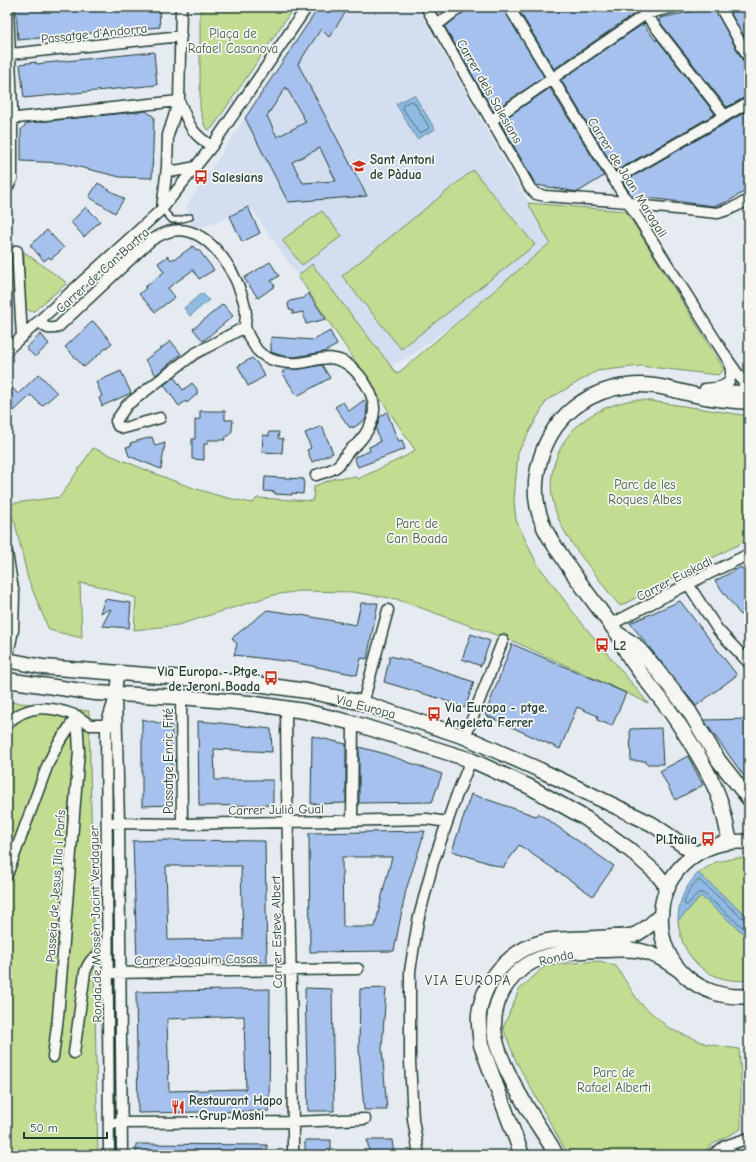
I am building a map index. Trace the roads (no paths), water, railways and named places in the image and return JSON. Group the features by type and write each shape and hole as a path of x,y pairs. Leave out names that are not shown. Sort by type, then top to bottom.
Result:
{"street":[{"path":"7,188 12,179 8,7"},
{"path":"162,209 167,167 168,135 178,101 181,7"},
{"path":"7,350 162,209 212,146 306,7"},
{"name":"Carrer dels Salesians","path":"426,7 530,188 536,194 545,196 628,202"},
{"path":"437,25 460,7"},
{"name":"Carrer de Joan Maragall","path":"509,7 614,180 749,391"},
{"path":"492,120 643,11 674,7"},
{"path":"720,7 749,58"},
{"path":"643,11 725,116"},
{"name":"Passatge d'Andorra","path":"10,54 181,36"},
{"path":"10,118 178,101"},
{"path":"178,101 194,133 201,140 212,146"},
{"path":"614,180 749,102"},
{"path":"167,167 176,170 196,167"},
{"path":"628,202 645,206 718,213 749,200"},
{"name":"Carrer de Can Bartra","path":"39,321 44,327 51,329 58,327 150,241 172,231 181,230 192,232 201,237 223,257 232,273 241,292 246,312 245,327 253,344 264,356 274,360 299,363 334,358 341,360 353,367 371,391 375,403 374,413 371,424 365,434 348,451 341,464 334,469 316,475"},
{"path":"17,251 22,337"},
{"path":"160,418 124,428 118,426 116,421 127,405 189,357 245,327"},
{"name":"Carrer de Joan Maragall","path":"705,390 724,386 729,382 732,377 728,360"},
{"path":"730,842 719,796 701,762 676,720 636,668 614,630 570,570 546,532 538,508 536,495 536,473 550,435 558,424 574,408 589,398 617,388 633,385 649,385 676,389 700,396 749,402"},
{"path":"676,389 695,388 728,393 749,391"},
{"path":"7,553 14,595 14,630 7,660"},
{"name":"Carrer Euskadi","path":"614,630 688,584 749,555"},
{"path":"688,584 718,630 749,663"},
{"path":"363,703 388,610"},
{"path":"614,630 635,645 689,711 719,761 749,799"},
{"path":"465,737 503,640"},
{"name":"Via Europa","path":"7,660 43,667 248,683 307,691 363,703 465,737 540,770 652,824 696,854"},
{"name":"Ronda de Mossèn Jacint Verdaguer","path":"118,674 116,694 118,726 122,1155"},
{"name":"Via Europa","path":"7,680 95,693 181,697 286,708 353,723 471,760 530,787 585,818 630,850 656,873 668,888"},
{"name":"Ronda de Mossèn Jacint Verdaguer","path":"109,1155 106,725 116,694"},
{"name":"Passatge Enric Fité","path":"181,697 182,824"},
{"path":"7,724 23,712 43,708 61,710 77,716 90,725 118,726"},
{"name":"Carrer Esteve Albert","path":"286,708 286,822 291,970 294,1155"},
{"path":"7,875 48,764 58,744 77,716"},
{"name":"Passeig de Jesus Illa i París","path":"53,1057 58,1018 79,751 77,716"},
{"path":"352,820 353,723"},
{"path":"419,1155 413,1119 410,1061 410,971 418,921 433,863 471,760"},
{"name":"Carrer Julià Gual","path":"106,822 182,824 427,819 447,822"},
{"path":"749,842 730,842 712,846 696,854 684,863 674,875 668,888 663,901 661,915 661,930 665,944 670,958 679,970 696,985 706,990 729,997 749,996"},
{"path":"522,1155 481,1045 479,1014 482,1000 492,979 514,955 532,946 553,940 634,935 646,929 661,915"},
{"name":"Ronda","path":"556,1155 511,1080 496,1044 494,1016 497,1003 504,988 510,979 521,969 534,961 545,957 588,951 642,951 665,960 679,970"},
{"path":"74,1053 85,972 88,963 93,957 107,952"},
{"name":"Carrer Joaquim Casas","path":"107,974 358,969"},
{"path":"109,1124 293,1122 365,1119"},
{"path":"712,1155 725,1146 749,1138"},
{"path":"725,1146 734,1155"}],"lane":[{"path":"162,209 172,220 190,217"}],"water":[{"path":"414,95 435,129 417,139 396,104"},
{"path":"202,293 209,300 190,316 184,308"},
{"path":"698,873 749,918 749,938 701,896 678,921 679,907 683,895 689,884"}],"place":[{"name":"Sant Antoni de Pàdua","path":"359,166"},
{"name":"Salesians","path":"201,177"},
{"name":"L2","path":"602,645"},
{"name":"Via Europa - Ptge. de Jeroni Boada","path":"271,678"},
{"name":"Via Europa - ptge. Angeleta Ferrer","path":"434,714"},
{"name":"Pl.Italia","path":"708,839"},
{"name":"Restaurant Hapo - Grup Moshi","path":"178,1107"}],"district":[{"name":"VIA EUROPA","path":"468,980"}],"park label":[{"name":"Plaça de Rafael Casanova","path":"233,40"},
{"name":"Parc de les Roques Albes","path":"645,492"},
{"name":"Parc de Can Boada","path":"417,530"},
{"name":"Parc de Rafael Alberti","path":"614,1080"}]}
